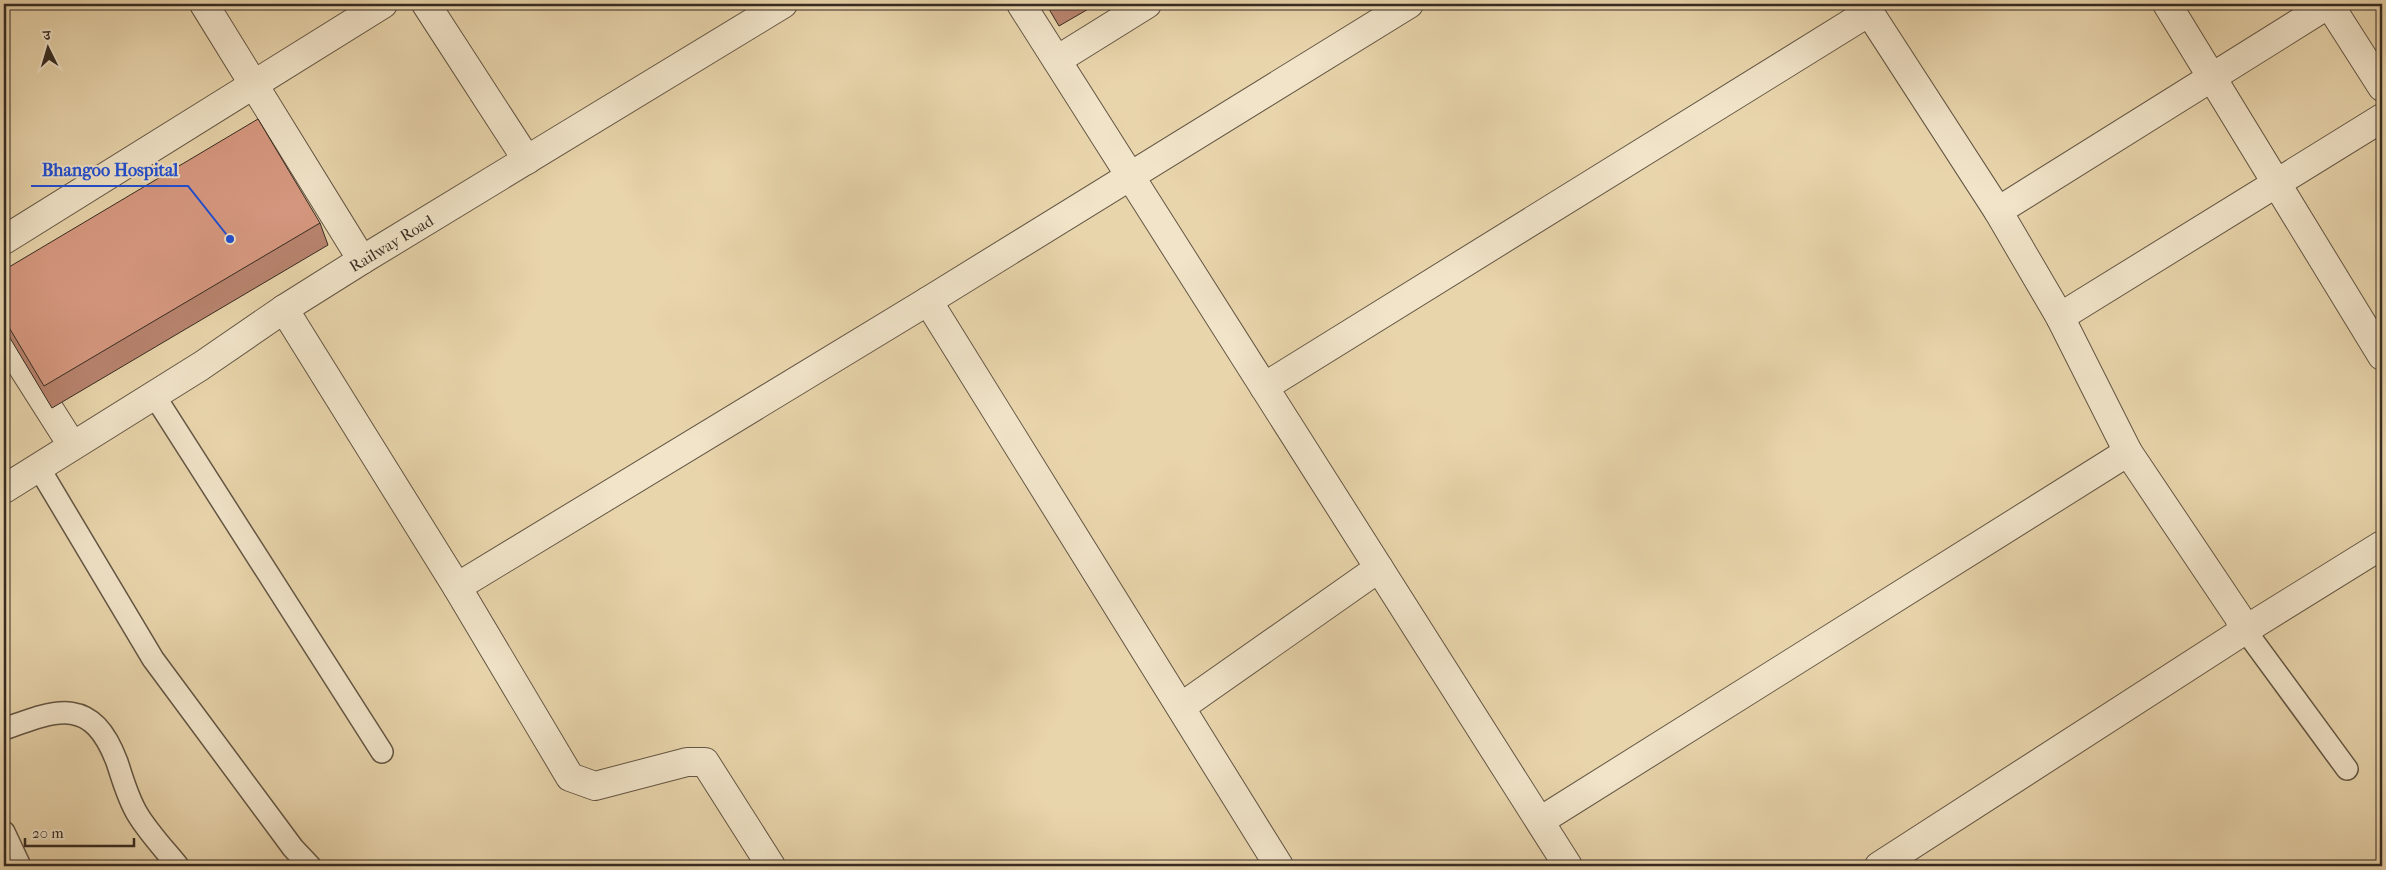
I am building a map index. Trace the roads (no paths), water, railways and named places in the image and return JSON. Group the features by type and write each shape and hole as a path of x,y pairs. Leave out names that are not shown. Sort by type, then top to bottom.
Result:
{"street":[{"path":"204,4 362,260"},
{"path":"4,240 383,4"},
{"path":"426,4 527,160"},
{"name":"Railway Road","path":"4,489 154,395 362,260 783,4"},
{"path":"1021,4 1568,866"},
{"path":"1057,60 1147,4"},
{"path":"457,587 928,301 1409,4"},
{"path":"2167,4 2275,184 2382,356"},
{"path":"1998,211 2330,4 2382,86"},
{"path":"1264,387 1867,8 1998,211 2060,317 2128,452 2238,616 2245,630"},
{"path":"2060,317 2382,118"},
{"path":"928,301 1279,866"},
{"path":"284,309 457,587 570,777 595,786 687,762 705,762 771,866"},
{"path":"4,338 72,445"},
{"path":"1540,820 2128,452"},
{"path":"1879,866 2245,630 2382,545"},
{"path":"1181,706 1379,568"}],"lane":[{"path":"154,395 382,752"},
{"path":"39,468 154,660 293,848 310,866"},
{"path":"2245,630 2347,769"},
{"path":"4,729 43,714 56,712 70,712 83,716 98,727 113,752 138,815 178,866"},
{"path":"4,832 20,866"}],"place":[{"name":"Bhangoo Hospital","path":"230,239"}]}
